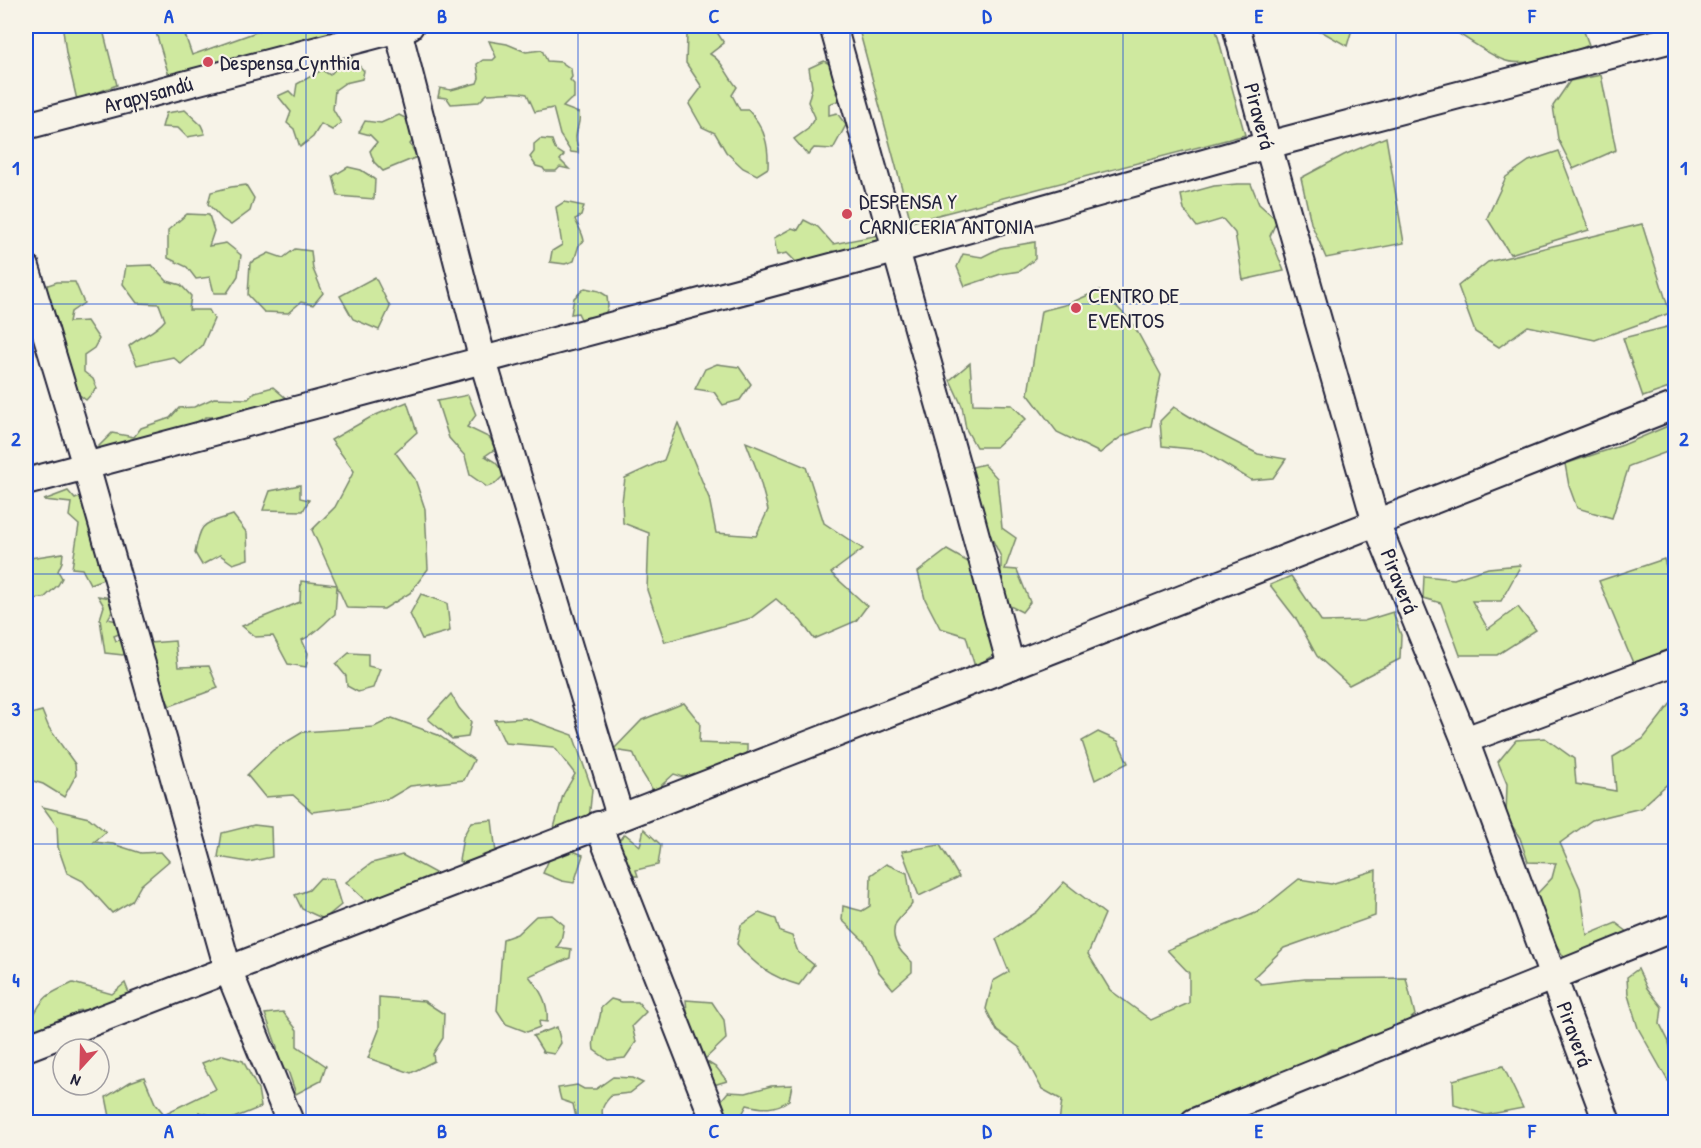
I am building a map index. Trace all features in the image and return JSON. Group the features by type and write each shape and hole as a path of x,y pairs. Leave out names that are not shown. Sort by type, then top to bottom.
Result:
{"street":[{"path":"833,26 1011,666"},
{"name":"Piraverá","path":"1236,26 1376,523 1465,740 1607,1122"},
{"path":"401,27 483,361 609,821 715,1122"},
{"name":"Arapysandú","path":"26,126 401,27"},
{"path":"26,482 895,250 1268,145 1676,38"},
{"path":"26,267 86,466 228,969 290,1122"},
{"path":"26,1048 1676,405"},
{"path":"1465,740 1676,662"},
{"path":"1194,1122 1676,927"}],"green space":[{"path":"73,26 102,26 117,85 77,100 63,30"},
{"path":"154,26 182,26 192,55 273,26 355,26 320,42 170,79"},
{"path":"698,26 713,26 724,43 710,54 722,65 737,87 732,95 740,110 748,110 762,130 767,144 768,168 757,175 743,168 726,152 715,133 702,127 689,104 702,87 686,63 687,34"},
{"path":"858,26 1215,26 1245,135 911,222"},
{"path":"1299,26 1353,26 1347,46 1321,31 1291,29"},
{"path":"1446,26 1582,26 1589,45 1546,59 1511,62 1489,53"},
{"path":"489,41 507,44 526,52 542,50 547,61 561,62 571,69 570,80 574,84 574,98 563,107 579,113 576,138 578,153 571,152 560,135 553,108 535,112 527,94 512,92 487,94 479,102 451,104 447,98 438,97 440,88 451,90 477,83 479,78 477,64 496,57"},
{"path":"335,53 350,56 364,71 362,79 345,83 335,90 333,109 341,123 332,130 321,124 313,137 300,147 294,129 287,123 291,112 278,96 289,91 295,97 297,84 322,70 330,75 338,66"},
{"path":"824,61 839,69 844,85 836,93 840,100 829,104 829,115 837,113 846,125 833,149 814,148 808,155 794,139 808,129 815,117 808,102 812,87 809,68"},
{"path":"1601,75 1616,150 1573,169 1558,139 1553,106 1570,81"},
{"path":"185,110 201,125 205,134 187,137 178,128 162,127 166,113"},
{"path":"399,115 411,121 419,132 410,144 417,157 383,171 374,162 370,151 377,142 370,135 359,132 365,121 381,123"},
{"path":"1386,137 1404,243 1326,258 1311,223 1301,178 1344,155"},
{"path":"540,139 552,140 555,149 564,155 560,160 569,169 560,167 556,171 545,171 536,166 530,157 534,152 534,144"},
{"path":"1559,151 1589,230 1510,254 1487,218 1506,177 1529,161"},
{"path":"348,167 361,170 375,179 374,199 338,196 333,176"},
{"path":"1251,184 1259,204 1277,220 1270,236 1284,271 1243,280 1235,233 1223,219 1197,227 1184,210 1181,195 1214,186"},
{"path":"246,185 254,198 250,211 231,225 208,204 211,192"},
{"path":"564,202 584,206 581,216 575,219 584,241 579,245 574,261 565,264 550,262 552,251 562,245 556,207"},
{"path":"187,214 209,215 214,231 209,246 226,243 241,255 238,276 227,293 214,293 210,277 196,279 187,267 168,258 168,230"},
{"path":"804,220 818,227 833,244 879,235 884,245 843,252 832,251 827,258 796,262 787,253 777,255 774,238 792,228 798,230"},
{"path":"1642,224 1670,313 1595,340 1528,326 1499,347 1475,332 1458,286 1488,262"},
{"path":"1035,242 1035,259 1020,271 1001,274 965,286 957,267 963,254 982,257 1000,248"},
{"path":"295,249 311,251 313,269 323,293 313,305 301,302 288,313 264,312 248,295 250,263 269,253 283,258"},
{"path":"152,265 167,281 181,285 191,296 189,310 209,310 214,319 202,346 181,364 173,357 137,365 129,346 157,328 165,320 159,304 137,303 123,284 126,266"},
{"path":"375,277 390,307 379,330 353,319 340,296"},
{"path":"57,282 75,282 84,303 71,312 69,322 87,321 99,339 94,348 84,355 84,372 93,379 97,388 86,400 72,389 45,286"},
{"path":"585,288 599,291 607,296 608,307 603,319 592,322 588,317 581,319 578,313 571,314 574,298"},
{"path":"1100,290 1132,322 1161,375 1151,426 1121,437 1100,453 1057,432 1028,394 1041,311 1068,304"},
{"path":"1675,325 1675,386 1643,397 1623,338"},
{"path":"970,363 973,404 1012,405 1026,419 996,447 976,447 966,429 962,406 950,380"},
{"path":"717,364 739,367 751,384 740,400 723,405 714,392 695,389 705,369"},
{"path":"273,387 288,400 226,417 206,417 177,433 109,460 96,449 112,433 134,437 141,428 170,418 179,408 194,407 214,398 248,399 255,392"},
{"path":"468,395 476,415 467,427 490,438 495,449 485,456 495,462 505,474 495,484 487,487 470,475 465,456 449,438 437,401"},
{"path":"407,402 417,432 395,452 415,479 425,509 428,569 410,593 384,609 347,608 337,586 335,614 302,640 308,653 306,667 288,664 273,636 255,637 242,626 300,602 301,581 337,585 312,530 335,507 354,471 331,440 371,417"},
{"path":"1174,407 1258,454 1286,459 1273,478 1251,480 1201,450 1162,446 1160,421"},
{"path":"678,423 709,498 716,533 756,536 768,510 758,473 746,442 806,467 824,523 863,549 831,573 867,606 856,621 814,639 801,621 776,599 751,618 665,642 647,590 649,533 623,523 622,502 625,478 664,460"},
{"path":"1675,423 1675,449 1629,466 1612,518 1577,508 1569,486 1565,464 1623,445"},
{"path":"984,464 997,478 1002,528 1016,538 1005,569 1017,570 1030,602 1022,612 1010,606 1001,584 1001,557 967,488 972,467"},
{"path":"300,485 300,498 309,500 303,511 263,510 270,491"},
{"path":"68,491 75,499 84,495 92,538 96,543 106,578 90,584 82,569 72,568 79,525 69,516 71,503 44,500"},
{"path":"233,515 247,533 248,559 233,564 220,555 202,565 195,553 202,529 209,523"},
{"path":"947,550 977,567 999,651 975,667 966,636 940,628 925,599 918,572"},
{"path":"63,553 58,571 62,578 58,585 44,598 29,599 26,596 26,556 30,558"},
{"path":"1664,559 1675,598 1675,653 1633,663 1599,581"},
{"path":"1521,565 1501,601 1472,601 1488,629 1518,607 1536,630 1497,655 1460,655 1441,603 1423,598 1424,576 1454,579 1488,568"},
{"path":"1291,576 1322,622 1364,621 1393,612 1401,635 1400,659 1349,685 1317,656 1297,620 1270,585"},
{"path":"421,594 447,603 450,631 422,639 410,614"},
{"path":"98,596 111,598 113,610 108,619 117,621 124,632 114,636 116,641 125,639 130,648 123,655 105,653 100,619 104,606"},
{"path":"175,641 178,667 209,666 218,688 170,706 155,677 149,643"},
{"path":"349,653 368,654 368,666 380,669 373,688 358,692 347,686 346,676 336,664"},
{"path":"26,692 31,714 42,711 49,728 75,764 76,775 64,797 43,784 26,779"},
{"path":"451,694 471,722 468,737 452,739 428,719"},
{"path":"1675,698 1675,777 1641,808 1592,820 1560,843 1580,888 1587,935 1616,923 1636,938 1568,964 1547,930 1534,897 1552,878 1556,863 1528,862 1520,838 1506,816 1507,784 1498,762 1516,740 1545,738 1574,759 1576,784 1616,791 1613,757 1643,739"},
{"path":"684,703 700,723 699,743 747,745 747,760 693,780 674,774 654,792 633,753 613,750 642,720"},
{"path":"392,718 438,735 474,760 464,780 410,786 390,798 352,807 312,812 293,795 265,797 247,775 273,750 303,732 374,727"},
{"path":"525,718 573,735 592,789 589,820 554,828 563,795 575,774 554,747 505,743 494,720"},
{"path":"1098,732 1118,741 1128,763 1095,780 1082,741"},
{"path":"43,807 89,818 106,832 94,842 113,844 141,853 161,852 169,861 141,885 132,901 112,913 83,881 67,873 58,847 57,826"},
{"path":"492,820 496,853 476,867 459,861 463,837 471,822"},
{"path":"254,825 271,827 272,857 248,862 218,857 222,833"},
{"path":"644,829 661,845 658,865 636,870 638,876 622,876 615,844 625,834 640,846"},
{"path":"940,845 959,877 919,896 902,851"},
{"path":"568,849 583,855 574,883 543,873 552,853"},
{"path":"402,855 437,874 430,883 369,904 346,882 372,863"},
{"path":"886,864 907,873 912,904 896,923 894,935 900,950 912,962 912,972 893,989 879,972 865,942 842,920 843,906 862,911 870,906 871,875"},
{"path":"1376,870 1375,916 1284,948 1254,977 1261,984 1305,979 1406,978 1415,1015 1370,1051 1332,1049 1230,1105 1188,1113 1168,1122 1059,1122 1062,1100 1042,1089 1020,1048 997,1031 986,1009 993,981 1009,972 996,939 1037,912 1064,882 1105,914 1088,954 1110,990 1151,1020 1189,1003 1189,973 1167,950 1258,912 1299,879 1331,884"},
{"path":"320,878 333,879 341,905 324,919 302,909 295,895 309,890"},
{"path":"759,913 776,919 780,932 792,936 798,952 814,965 799,985 764,969 737,944 741,925"},
{"path":"552,915 564,925 561,941 557,947 571,949 570,958 529,976 543,997 547,1009 547,1022 539,1021 540,1027 527,1032 506,1024 497,1010 503,939 517,934 536,916"},
{"path":"1638,969 1647,988 1662,1007 1660,1024 1669,1042 1671,1053 1675,1054 1675,1085 1668,1081 1638,1028 1628,995 1627,977"},
{"path":"73,983 112,994 125,983 129,993 117,1005 77,1011 74,1023 36,1032 32,1019 40,1005 53,992"},
{"path":"379,997 424,1001 444,1014 443,1038 433,1054 434,1061 411,1073 368,1058 379,1030"},
{"path":"611,999 638,1002 646,1012 632,1026 636,1042 625,1058 608,1060 594,1050 593,1045 601,1008"},
{"path":"686,1000 712,1002 724,1020 726,1039 704,1060 717,1068 727,1081 710,1086 689,1037"},
{"path":"283,1012 297,1030 297,1046 326,1066 321,1081 296,1094 288,1071 278,1067 277,1047 265,1014"},
{"path":"557,1027 561,1043 554,1054 543,1052 533,1036"},
{"path":"223,1055 243,1061 258,1089 261,1107 229,1120 199,1112 200,1122 118,1122 110,1117 106,1097 111,1097 111,1094 130,1082 144,1077 155,1103 164,1114 216,1089 202,1063"},
{"path":"1503,1066 1523,1108 1486,1115 1454,1105 1453,1080"},
{"path":"613,1077 632,1078 643,1083 630,1093 612,1095 606,1101 602,1114 605,1122 577,1122 573,1104 561,1100 558,1088 577,1085 584,1089 596,1089"},
{"path":"792,1085 789,1100 779,1106 769,1108 747,1105 738,1122 727,1122 720,1102 728,1092 746,1093 771,1086"}],"place":[{"name":"Despensa Cynthia","path":"208,62"},
{"name":"DESPENSA Y CARNICERIA ANTONIA","path":"847,214"},
{"name":"CENTRO DE EVENTOS","path":"1076,308"}]}
